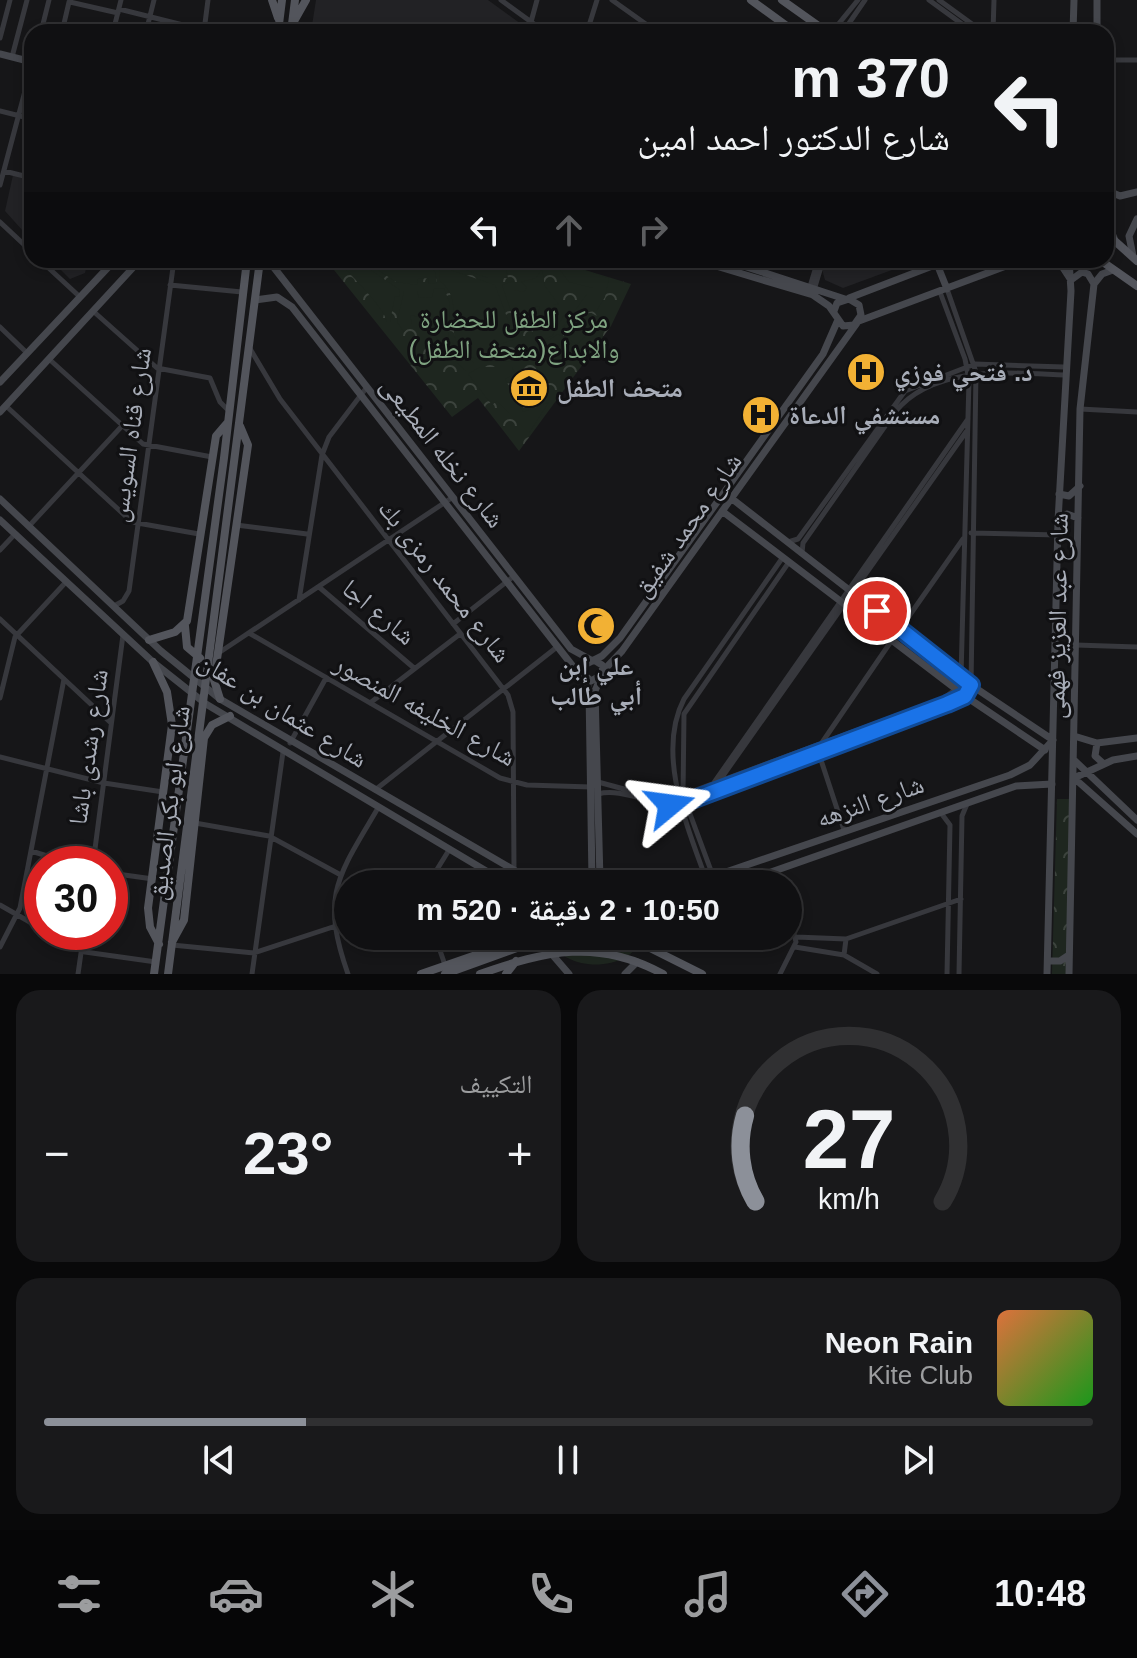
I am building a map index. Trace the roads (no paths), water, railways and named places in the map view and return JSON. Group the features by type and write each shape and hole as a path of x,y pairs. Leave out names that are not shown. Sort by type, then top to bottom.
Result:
{"main road":[{"path":"272,0 279,21"},
{"path":"279,24 282,0"},
{"path":"292,24 295,0"},
{"path":"294,24 306,0"},
{"path":"751,0 784,24"},
{"path":"782,0 818,24"},
{"path":"1114,239 1137,261"},
{"name":"شارع ابو بكر الصديق","path":"154,974 224,458 246,268"},
{"name":"شارع ابو بكر الصديق","path":"171,944 259,268"},
{"path":"1110,268 1137,286"},
{"name":"شارع ابو بكر الصديق","path":"185,625 216,434 228,422"},
{"name":"شارع ابو بكر الصديق","path":"220,699 213,683 248,442 240,426"},
{"path":"149,640 166,636 185,625 191,653 202,658 217,654"},
{"name":"شارع ابو بكر الصديق","path":"153,662 167,692 172,725 148,916 159,944"},
{"name":"شارع ابو بكر الصديق","path":"171,944 183,923 204,738 212,725 230,716"},
{"path":"172,725 182,720 192,720 201,727 204,738"},
{"path":"168,974 171,944"},
{"path":"421,974 445,970 491,950"},
{"path":"662,950 702,974"},
{"path":"480,974 550,952 599,952 637,962 663,974"},
{"path":"506,974 516,961"}],"street":[{"path":"0,38 10,0"},
{"path":"12,57 27,0"},
{"path":"43,24 49,0"},
{"path":"115,24 121,0"},
{"path":"148,24 154,0"},
{"path":"205,24 208,0"},
{"path":"501,0 534,24"},
{"path":"531,22 537,0"},
{"path":"590,24 597,0"},
{"path":"612,0 646,24"},
{"path":"837,24 858,0"},
{"path":"848,24 865,0"},
{"path":"929,0 962,24"},
{"path":"939,0 972,24"},
{"path":"993,24 994,0"},
{"path":"1073,24 1074,0"},
{"path":"1097,0 1097,24"},
{"path":"64,24 70,1 175,24"},
{"path":"0,54 24,61"},
{"path":"1114,60 1137,60"},
{"path":"0,185 24,93"},
{"path":"0,111 24,117"},
{"path":"4,171 24,176"},
{"path":"1114,193 1120,196 1137,192"},
{"path":"1137,219 1128,240 1137,261"},
{"path":"0,222 24,244"},
{"path":"49,268 80,297"},
{"path":"0,382 104,268"},
{"path":"133,268 3,409 138,525 199,534"},
{"name":"شارع قناه السويس","path":"113,606 123,601 128,593 173,268"},
{"name":"شارع نخله المطيعى","path":"274,268 571,649 593,660 602,675 592,690"},
{"path":"726,268 847,299 859,305 858,322"},
{"path":"752,268 811,291 834,311 837,322 847,327 995,268"},
{"path":"811,291 818,268"},
{"path":"834,311 837,303 927,268"},
{"path":"598,794 608,792 661,805 681,800 820,752 965,696 971,685 972,373 938,268"},
{"path":"1063,268 1071,280 1082,272 1088,274 1094,284 1102,274 1113,270"},
{"name":"شارع عبد العزيز فهمى","path":"1047,974 1058,521 1070,268"},
{"name":"شارع عبد العزيز فهمى","path":"1069,974 1080,409 1094,284"},
{"path":"170,285 242,292"},
{"name":"شارع نخله المطيعى","path":"255,300 270,296 288,302 557,647 584,676 592,690 596,870"},
{"path":"93,311 159,369 210,378 222,405 229,411"},
{"name":"شارع محمد شفيق","path":"593,660 620,638 823,354 837,322"},
{"name":"شارع محمد شفيق","path":"602,675 858,322"},
{"path":"0,327 27,353"},
{"name":"شارع محمد رمزى بك","path":"249,347 268,382 322,455 504,689 513,712 516,870"},
{"path":"49,359 149,447 213,458"},
{"path":"788,542 798,539 897,399 914,386 971,365 1064,371"},
{"path":"803,554 803,543 902,405 918,393 972,373 1064,371"},
{"path":"681,800 716,782 944,698 956,689 961,676 972,373"},
{"path":"299,600 307,534 322,455 360,393 367,387"},
{"path":"1080,409 1137,412"},
{"path":"716,782 843,603 968,418"},
{"path":"29,526 122,426"},
{"path":"851,591 971,430"},
{"path":"952,452 967,455"},
{"path":"1059,494 1074,494 1080,486"},
{"path":"217,654 453,497"},
{"path":"731,498 971,685 1053,740"},
{"name":"شارع عثمان بن عفان","path":"0,499 149,640 220,699 290,743 512,870"},
{"path":"722,511 965,696 1045,750"},
{"path":"1058,521 1067,514 1078,518"},
{"name":"شارع عثمان بن عفان","path":"0,520 153,662 206,704 484,870"},
{"path":"235,525 307,534"},
{"path":"900,629 965,537 972,533 1058,535"},
{"path":"0,550 15,534"},
{"path":"706,870 681,800 675,737 678,711 786,560"},
{"path":"453,624 514,576"},
{"path":"0,698 17,635 66,582"},
{"name":"شارع اجا","path":"319,587 414,668"},
{"path":"0,619 112,723"},
{"name":"شارع الخليفه المنصور","path":"249,633 514,783 594,785 661,799 681,800"},
{"path":"370,703 460,634"},
{"name":"شارع رشدى باشا","path":"95,846 123,635"},
{"path":"844,830 820,752 821,744 892,640"},
{"path":"1076,645 1137,647"},
{"path":"374,791 557,647"},
{"path":"604,654 613,663"},
{"path":"593,660 584,665 584,676 602,675"},
{"path":"290,743 326,678"},
{"path":"32,846 64,679"},
{"path":"1074,736 1097,743 1137,738"},
{"name":"شارع النزهه","path":"732,870 1030,765 1053,740"},
{"path":"1097,743 1095,756 1104,764"},
{"path":"252,974 283,752"},
{"path":"1137,756 1104,764 1074,778 1137,834"},
{"path":"0,757 104,783 164,792"},
{"path":"1074,760 1137,820"},
{"path":"1030,765 1037,782"},
{"name":"شارع النزهه","path":"777,870 968,803 1037,782 1052,784"},
{"name":"شارع نخله المطيعى","path":"594,785 598,794 596,870"},
{"path":"959,974 962,816 968,803"},
{"path":"341,870 378,808"},
{"path":"941,812 950,825 947,974"},
{"path":"195,823 269,836 334,871"},
{"path":"437,870 449,850"},
{"path":"128,876 153,879"},
{"path":"0,947 18,915 24,885"},
{"path":"802,937 846,939 961,899"},
{"path":"0,905 24,919"},
{"path":"334,918 333,927 348,974"},
{"path":"171,944 254,953 333,927"},
{"path":"844,955 846,939"},
{"path":"802,948 844,955 877,974"},
{"path":"439,950 445,970"},
{"path":"780,974 793,950"},
{"path":"78,974 82,951 156,962"},
{"path":"550,952 569,974"},
{"path":"1048,961 1060,961 1069,955"},
{"path":"625,974 637,962"}],"place":[{"name":"د. فتحي فوزي","path":"866,372"},
{"name":"متحف الطفل","path":"529,388"},
{"name":"مستشفي الدعاة","path":"761,415"},
{"name":"علي إبن أبي طالب","path":"596,626"}],"park label":[{"name":"مركز الطفل للحضارة والابداع(متحف الطفل)","path":"514,334"}]}
